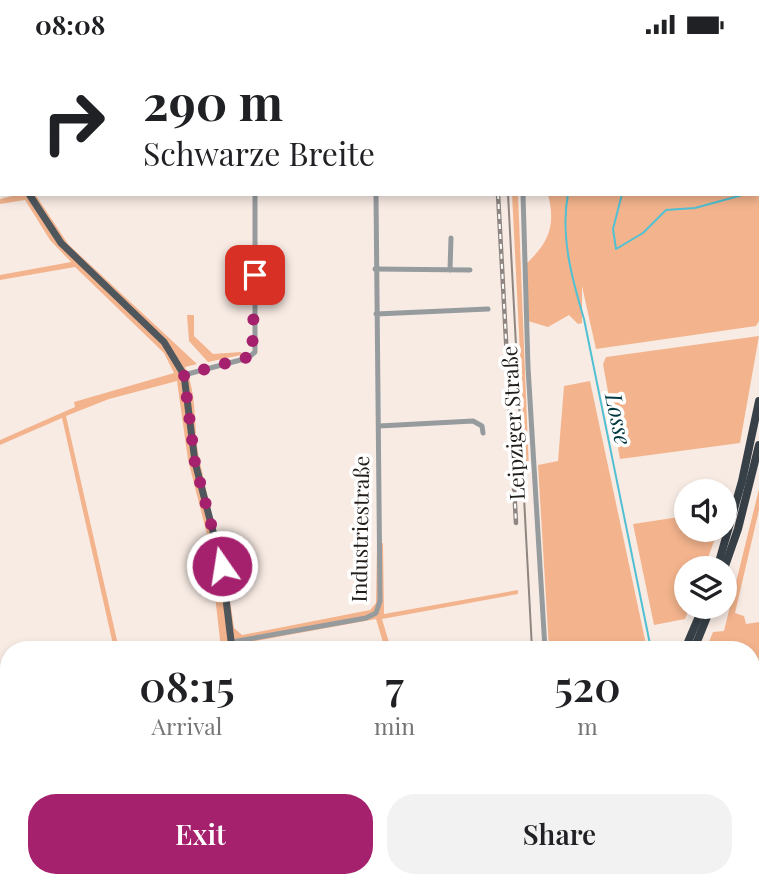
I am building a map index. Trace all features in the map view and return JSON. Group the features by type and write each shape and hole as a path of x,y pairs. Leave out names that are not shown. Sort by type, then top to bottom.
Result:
{"highway":[{"path":"721,556 742,481 759,401"},
{"path":"729,556 759,445"},
{"path":"688,641 698,619"},
{"path":"697,641 706,619"}],"main road":[{"path":"30,196 61,243 164,342 184,375 195,463 222,566 231,641"}],"street":[{"path":"184,375 248,358 255,352 255,196"},
{"name":"Industriestraße","path":"256,641 366,618 376,613 380,591 376,196"},
{"name":"Leipziger Straße","path":"523,196 528,367 545,641"},
{"path":"450,269 451,238"},
{"path":"375,269 470,270"},
{"path":"376,314 488,309"},
{"name":"Industriestraße","path":"379,426 473,421 482,426 483,433"}],"shaded area":[{"path":"36,196 68,244 197,364 185,367 194,400 197,446 234,628 242,635 370,610 376,603 377,544 383,543 384,614 518,590 518,594 382,619 389,641 383,641 376,619 255,641 220,641 211,560 213,558 188,460 177,381 109,399 66,416 117,641 112,641 62,418 0,445 0,440 75,407 74,402 174,373 164,353 75,267 0,280 0,275 71,262 50,240 25,200 0,204 0,199"},
{"path":"512,196 518,196 529,472 526,472"},
{"path":"548,196 759,196 759,321 756,326 596,349 582,286 582,323 578,324 569,315 548,327 528,321 526,264 549,233"},
{"path":"187,315 194,315 194,336 213,354 241,352 241,355 208,362 189,341"},
{"path":"759,336 740,443 620,459 603,364 606,357"},
{"path":"590,381 645,641 549,641 538,465 558,461 564,386"},
{"path":"759,489 759,510 737,604 737,578"},
{"path":"674,518 674,542 714,542 709,556 674,556 674,619 685,619 654,625 633,524"},
{"path":"737,614 744,616 746,624 759,622 759,641 709,641 713,632 724,631 727,619 737,619"}],"waterway":[{"name":"Losse","path":"568,196 565,226 568,257 584,319 649,641"},
{"path":"621,196 613,229 616,249 643,233 666,210 695,208 739,196"}],"tram line":[{"path":"508,196 532,641"}],"railway":[{"path":"498,196 516,523"}],"route":[{"path":"222,566 195,463 184,375 248,358 255,352 255,275"}]}
